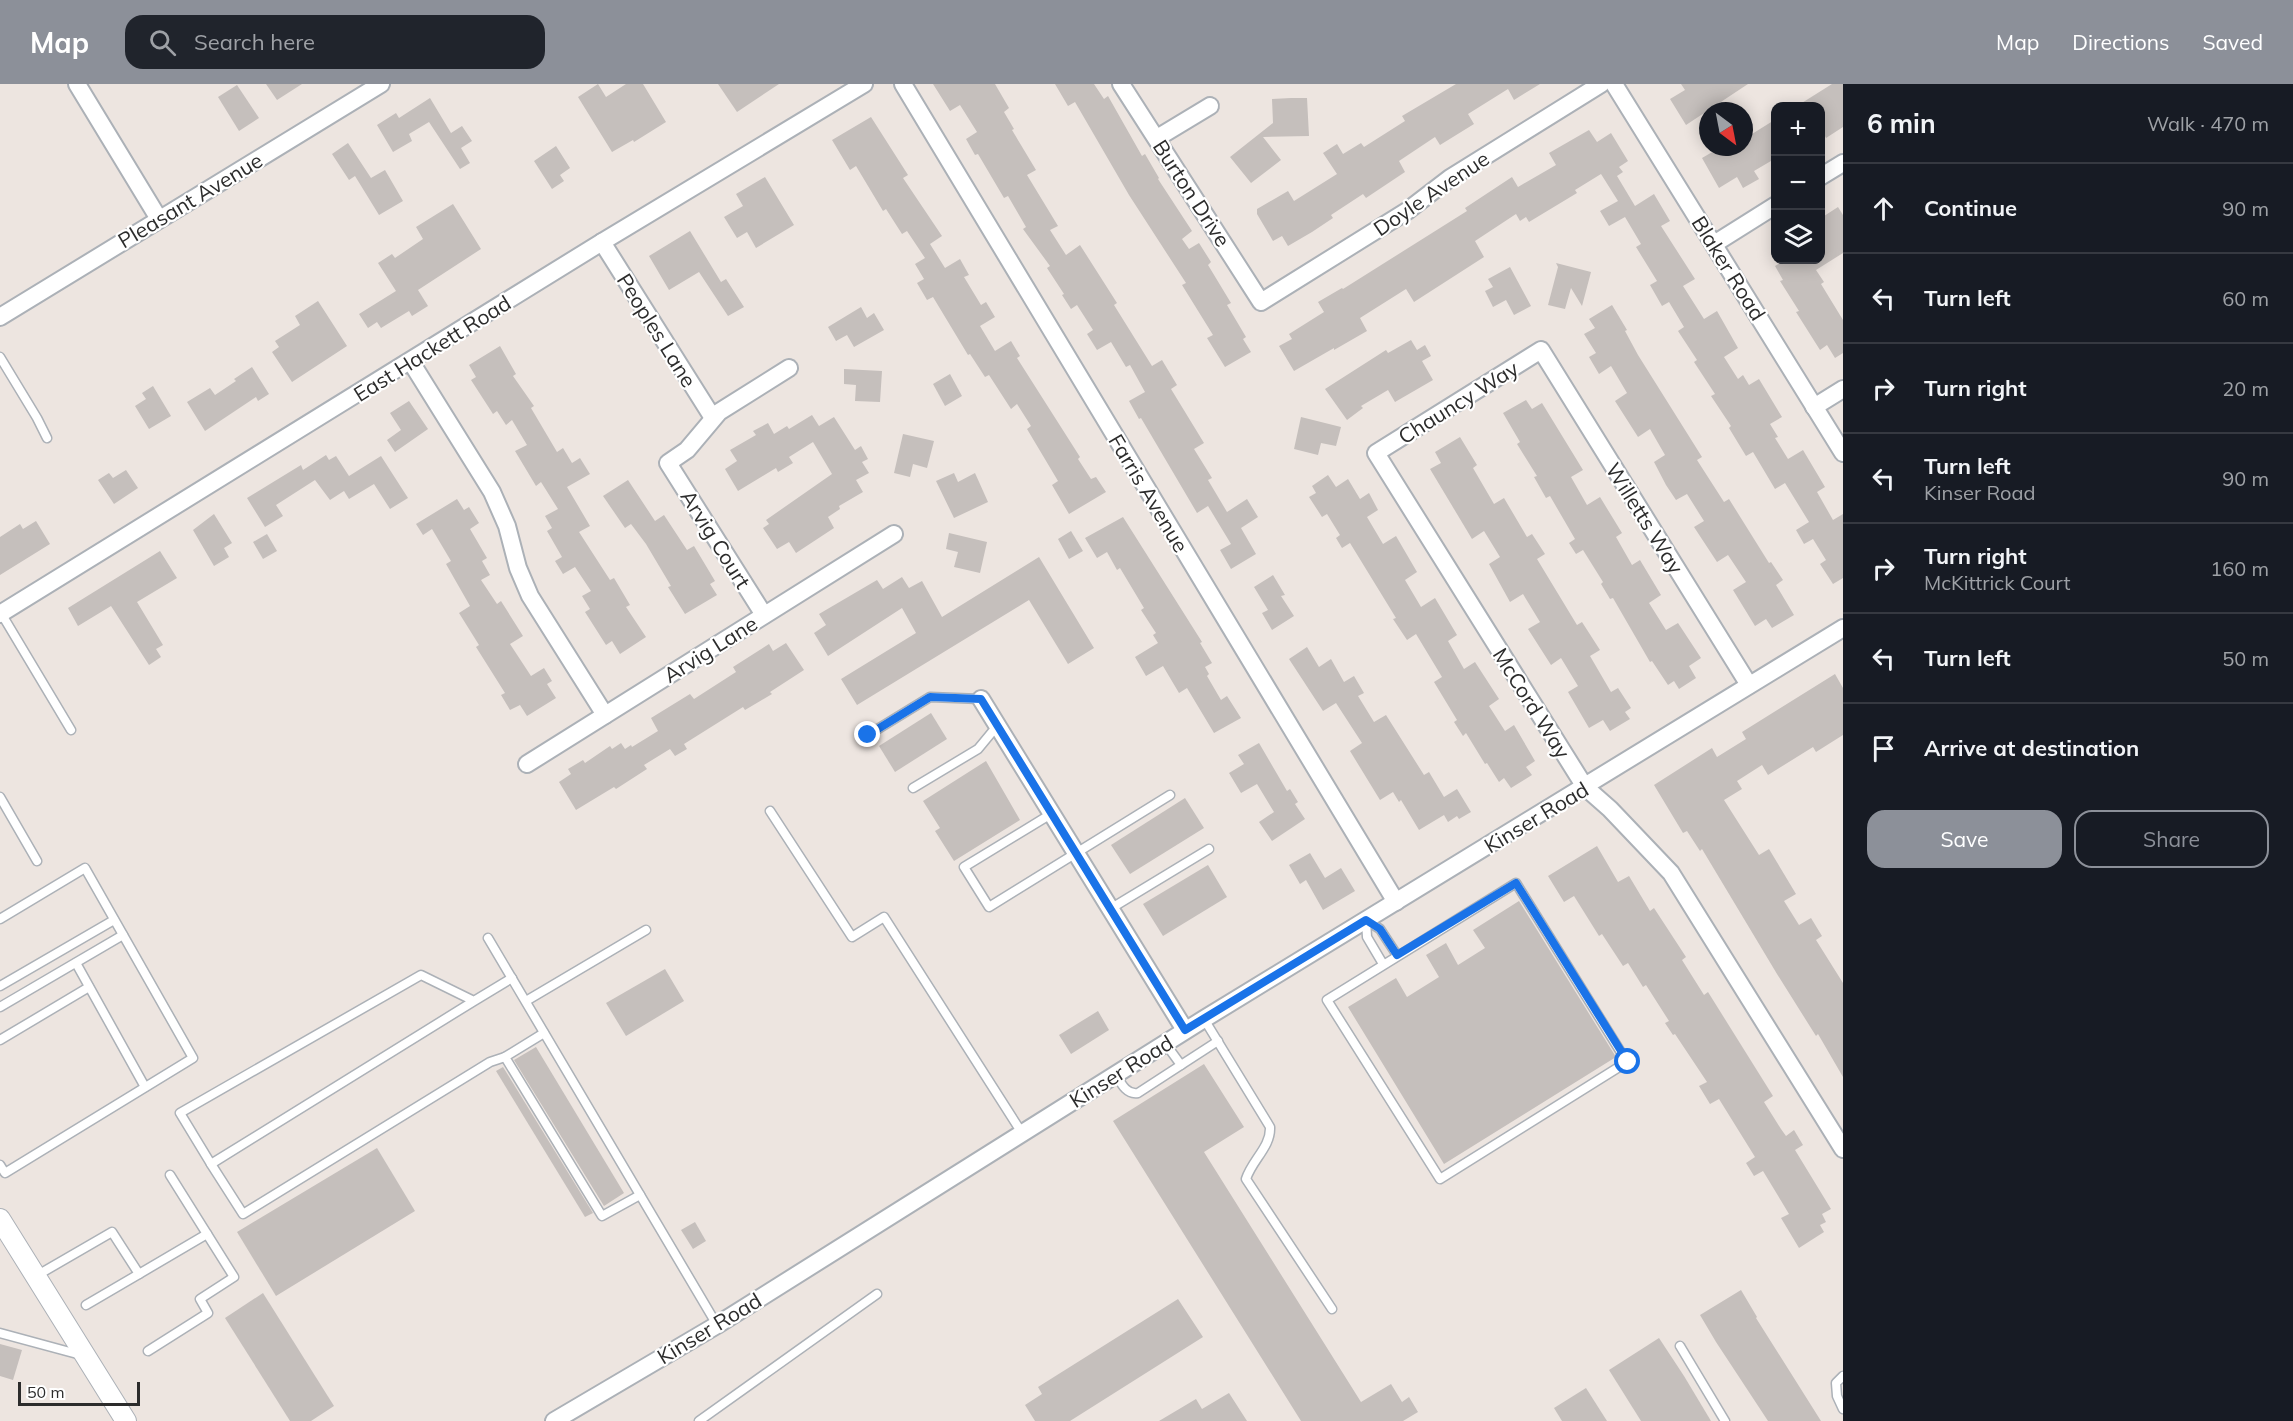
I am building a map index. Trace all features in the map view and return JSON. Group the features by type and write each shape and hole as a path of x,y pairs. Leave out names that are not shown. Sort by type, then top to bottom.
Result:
{"street":[{"path":"77,84 159,219"},
{"name":"Pleasant Avenue","path":"0,317 381,84"},
{"name":"East Hackett Road","path":"1,614 602,242 864,84"},
{"name":"Farris Avenue","path":"903,84 1396,902"},
{"name":"Burton Drive","path":"1121,84 1262,302"},
{"name":"Doyle Avenue","path":"1262,302 1407,211 1450,178 1601,84"},
{"name":"Blaker Road","path":"1614,84 1843,453"},
{"path":"1157,138 1210,106"},
{"path":"1825,174 1843,163"},
{"path":"1714,244 1771,208"},
{"name":"Peoples Lane","path":"602,242 712,418"},
{"name":"Chauncy Way","path":"1376,453 1541,350"},
{"name":"Willetts Way","path":"1541,350 1749,685"},
{"path":"411,362 495,498 507,526 518,568 530,596 605,715"},
{"path":"712,418 789,368"},
{"path":"1814,407 1843,389"},
{"name":"Arvig Court","path":"712,418 687,450 668,463 764,615"},
{"name":"McCord Way","path":"1376,453 1585,787 1610,809 1671,873 1843,1149"},
{"name":"Arvig Lane","path":"527,764 894,534"},
{"name":"Kinser Road","path":"554,1421 717,1325 1185,1030 1843,628"},
{"path":"981,699 1185,1030"},
{"path":"0,1219 126,1421"}],"lane":[{"path":"0,357 47,438"},
{"path":"1,614 71,730"},
{"path":"868,735 930,697 981,699"},
{"path":"913,789 978,748 997,726"},
{"path":"1051,814 964,867 989,907 1170,795"},
{"path":"0,797 37,861"},
{"path":"771,811 852,937 884,917 1022,1133"},
{"path":"1110,909 1209,849"},
{"path":"0,919 86,868 193,1058 5,1173 0,1165"},
{"path":"1516,883 1628,1062 1440,1179 1328,999 1383,964 1516,883"},
{"path":"0,986 114,920"},
{"path":"1366,920 1380,929 1397,955"},
{"path":"1366,920 1367,938 1383,964"},
{"path":"526,1001 646,930"},
{"path":"0,1007 123,936"},
{"path":"488,938 717,1325"},
{"path":"76,963 145,1087"},
{"path":"474,1001 421,975 180,1113 243,1214 490,1062 505,1057 544,1033"},
{"path":"211,1164 512,978"},
{"path":"0,1040 89,987"},
{"path":"1204,1019 1270,1127 1271,1139 1250,1167 1246,1179 1332,1309"},
{"path":"1116,1074 1127,1091 1133,1094 1138,1093 1218,1041"},
{"path":"1166,1043 1181,1065"},
{"path":"505,1057 602,1216 640,1195"},
{"path":"148,1351 208,1313 200,1299 234,1278 170,1175"},
{"path":"35,1276 112,1232 139,1274"},
{"path":"86,1305 207,1234"},
{"path":"699,1421 877,1294"},
{"path":"0,1333 84,1356"},
{"path":"1680,1346 1725,1421"},
{"path":"1843,1376 1836,1383 1837,1396 1843,1409"}],"building":[{"path":"266,84 302,84 277,100"},
{"path":"598,84 606,97 626,84 643,84 666,122 634,142 633,140 612,152 578,97"},
{"path":"718,84 779,84 737,112"},
{"path":"933,84 995,84 1009,108 1004,112 1014,129 1012,130 1036,170 1027,175 1058,226 1050,230 1066,255 1080,245 1117,303 1114,305 1152,366 1162,360 1177,385 1171,389 1204,443 1194,449 1212,478 1208,480 1227,512 1247,499 1258,517 1241,528 1256,554 1231,569 1220,550 1231,544 1208,506 1197,513 1129,401 1145,392 1130,365 1126,367 1111,342 1097,350 1087,334 1093,330 1077,305 1071,309 1047,268 1050,266 1023,229 1026,227 1008,196 1004,198 978,154 975,155 966,139 977,132 960,105 950,111"},
{"path":"1055,84 1094,84 1104,99 1108,96 1142,156 1145,154 1158,179 1192,231 1182,239 1189,249 1199,243 1211,262 1208,265 1231,303 1227,305 1246,337 1243,339 1251,352 1225,367 1207,338 1213,335 1182,285 1186,283 1129,195 1075,102 1068,106"},
{"path":"1456,84 1540,84 1514,100 1508,89 1468,114 1474,124 1440,145 1435,137 1399,161 1405,172 1366,198 1363,194 1331,215 1333,218 1312,232 1288,246 1282,236 1273,241 1257,214 1257,209 1288,191 1294,201 1337,174 1323,153 1337,144 1343,154 1361,143 1364,147 1405,121 1402,116"},
{"path":"1681,84 1748,84 1721,102 1699,102 1699,116 1686,125 1670,99 1685,90"},
{"path":"1832,84 1843,84 1843,127 1826,138 1825,102 1803,102"},
{"path":"237,85 259,118 239,131 218,97"},
{"path":"430,98 451,133 462,126 472,141 461,148 470,163 460,169 429,122 409,134 412,141 393,152 377,125 396,113 399,118"},
{"path":"1307,98 1309,136 1263,137 1281,160 1251,183 1230,157 1273,123 1272,99"},
{"path":"871,117 908,175 903,178 942,236 930,244 945,268 960,259 969,275 964,277 981,305 986,302 995,317 980,326 995,351 1011,341 1020,356 1017,358 1080,457 1078,459 1091,479 1096,477 1106,492 1069,514 1052,485 1058,481 1027,429 1031,426 1017,404 1011,409 989,375 985,377 970,354 968,355 933,297 927,300 917,283 924,279 915,264 925,258 907,231 902,234 886,209 883,211 856,166 850,170 832,140"},
{"path":"1771,122 1771,161 1754,171 1759,179 1743,188 1737,177 1719,188 1702,158 1705,156 1753,156 1753,133"},
{"path":"1589,130 1597,142 1611,133 1628,161 1619,167 1623,172 1617,176 1635,206 1654,194 1670,221 1661,226 1695,279 1683,286 1704,319 1717,311 1738,348 1724,357 1738,379 1743,375 1749,385 1759,379 1782,417 1770,424 1778,437 1775,438 1788,459 1803,450 1825,487 1817,492 1833,520 1843,514 1843,578 1833,584 1820,564 1826,560 1813,539 1804,544 1796,530 1809,522 1785,483 1775,489 1753,452 1746,456 1729,428 1731,426 1711,396 1715,394 1694,362 1697,360 1678,331 1684,327 1669,302 1662,306 1650,285 1657,281 1636,247 1641,244 1625,217 1609,226 1600,211 1618,201 1601,174 1575,190 1577,193 1529,222 1526,217 1520,221 1516,214 1475,241 1484,257 1414,302 1406,289 1360,318 1367,331 1334,350 1334,348 1294,371 1279,346 1292,339 1289,334 1324,312 1318,302 1343,289 1467,211 1465,208 1512,177 1518,187 1556,165 1549,153"},
{"path":"348,143 371,178 385,170 403,201 379,215 355,176 349,180 332,154"},
{"path":"556,146 570,168 560,175 564,181 552,189 534,161"},
{"path":"765,177 794,225 756,248 747,232 737,238 724,217 743,206 736,194"},
{"path":"453,204 481,249 418,290 428,306 412,316 409,311 381,328 377,322 368,328 359,314 396,291 378,263 392,254 395,258 423,239 416,227"},
{"path":"1838,207 1843,215 1843,253 1816,270 1824,282 1821,284 1843,320 1843,353 1835,358 1827,345 1820,350 1796,312 1799,311 1780,281 1783,280 1775,266 1778,264 1825,264 1825,215"},
{"path":"690,231 721,282 726,279 744,307 728,316 699,272 669,290 649,256"},
{"path":"1556,263 1591,272 1582,306 1571,288 1565,309 1548,305 1558,267"},
{"path":"1510,267 1531,306 1514,315 1506,300 1493,307 1485,291 1493,287 1488,279"},
{"path":"318,301 347,346 292,382 272,352 279,347 275,341 300,325 295,316"},
{"path":"1612,305 1638,355 1702,457 1697,460 1724,502 1729,499 1769,563 1771,562 1783,580 1776,585 1794,615 1772,628 1766,619 1755,626 1733,590 1746,582 1728,555 1717,562 1694,527 1704,521 1687,494 1676,500 1666,485 1654,462 1665,455 1650,429 1638,437 1615,401 1627,393 1611,366 1599,374 1589,357 1596,353 1584,334 1595,328 1589,319"},
{"path":"861,307 867,318 874,313 884,330 854,347 847,335 836,341 828,327"},
{"path":"1411,340 1417,350 1425,345 1431,356 1422,361 1433,380 1395,402 1388,390 1361,406 1363,408 1347,420 1325,389 1386,350 1388,353"},
{"path":"500,346 516,374 513,376 534,406 531,408 557,452 563,448 572,463 580,458 590,474 567,487 590,526 579,532 610,580 614,578 630,605 626,607 646,637 620,654 612,641 606,645 585,612 590,609 582,596 591,591 575,567 563,574 555,561 562,557 547,531 552,528 545,516 558,509 541,482 536,486 515,451 527,445 512,420 506,425 497,411 493,414 471,380 476,377 469,365"},
{"path":"252,367 269,394 258,401 256,397 205,431 187,402 210,388 215,395"},
{"path":"844,369 882,371 880,402 855,401 856,385 844,384"},
{"path":"950,374 962,396 945,406 933,384"},
{"path":"153,386 171,416 149,429 135,406 146,399 142,393"},
{"path":"1526,400 1532,409 1542,403 1583,470 1571,477 1587,505 1600,497 1622,533 1616,537 1632,565 1640,560 1661,595 1649,603 1666,630 1678,623 1701,658 1689,666 1696,678 1679,689 1674,681 1668,685 1652,661 1650,662 1613,598 1610,599 1601,584 1603,582 1583,550 1576,554 1569,543 1575,539 1550,496 1546,498 1534,477 1537,476 1517,444 1520,442 1503,413"},
{"path":"409,401 428,429 395,452 387,440 401,430 390,413"},
{"path":"812,415 819,426 834,417 855,450 861,446 868,459 862,462 869,473 856,480 863,492 839,506 840,509 828,517 834,528 796,553 789,542 777,549 763,528 769,524 766,520 832,474 813,442 789,457 793,463 778,472 776,468 738,491 725,469 737,461 730,450 756,435 753,431 768,423 774,434 787,426 789,429"},
{"path":"1301,417 1341,427 1336,446 1321,443 1318,455 1294,449"},
{"path":"903,434 934,441 927,468 913,464 910,477 894,473"},
{"path":"1460,437 1477,465 1473,468 1494,504 1504,498 1527,537 1532,534 1545,554 1537,559 1577,625 1582,622 1600,650 1590,656 1611,692 1618,688 1631,708 1625,712 1630,719 1610,731 1603,720 1589,728 1568,692 1578,686 1561,658 1551,665 1528,629 1540,622 1523,594 1510,602 1489,564 1500,557 1484,531 1472,539 1430,469 1441,463 1435,452"},
{"path":"326,455 329,460 336,456 349,476 381,456 408,498 390,509 374,484 349,499 344,491 330,500 315,480 276,505 283,516 265,527 247,498 301,465 303,470"},
{"path":"126,470 138,488 114,504 98,480 109,473 113,478"},
{"path":"954,473 958,482 975,473 988,502 954,518 936,481"},
{"path":"1328,475 1336,487 1348,479 1360,499 1369,493 1378,510 1367,517 1383,544 1396,536 1417,572 1405,580 1421,607 1435,598 1457,635 1448,641 1464,669 1475,662 1499,699 1489,706 1505,731 1514,725 1535,761 1526,767 1532,775 1511,788 1504,778 1499,782 1466,733 1463,736 1454,722 1457,720 1434,682 1442,677 1416,634 1407,640 1350,543 1342,548 1336,538 1340,535 1327,514 1322,517 1309,497 1316,493 1312,486"},
{"path":"628,480 655,521 664,515 687,550 694,546 715,581 710,584 717,595 685,614 646,544 631,524 625,528 603,496"},
{"path":"457,499 464,510 469,507 479,523 470,529 487,558 482,561 490,575 481,580 497,604 501,601 523,636 510,644 531,676 544,668 552,681 547,684 556,698 527,716 520,705 510,710 501,695 505,693 476,647 479,645 459,613 470,606 446,564 451,561 432,529 423,535 416,524"},
{"path":"214,514 232,543 224,548 229,557 214,566 193,530"},
{"path":"1123,517 1202,642 1200,643 1212,663 1205,667 1209,674 1207,676 1221,700 1227,696 1241,718 1214,733 1187,688 1179,693 1163,666 1146,676 1135,657 1158,643 1153,635 1156,633 1141,610 1144,608 1120,568 1117,570 1107,552 1097,558 1085,538"},
{"path":"36,521 50,544 0,575 0,537 20,524 23,529"},
{"path":"1071,531 1083,551 1069,559 1058,539"},
{"path":"949,533 987,542 980,573 954,567 958,552 946,549"},
{"path":"267,534 277,551 263,559 253,542"},
{"path":"160,551 177,578 137,602 163,645 156,649 161,657 149,665 111,606 78,626 68,608"},
{"path":"1039,557 1094,648 1068,664 1029,600 857,705 841,679 916,633 902,608 828,656 814,633 826,625 819,614 877,580 883,589 902,577 909,588 922,581 942,617"},
{"path":"1273,575 1285,595 1281,596 1294,616 1272,630 1262,613 1268,610 1254,587"},
{"path":"786,643 804,670 770,692 772,694 745,710 743,707 684,744 687,749 675,756 670,749 644,765 647,769 616,789 614,787 576,810 559,782 571,774 568,769 583,760 585,763 610,746 612,749 621,743 625,749 631,745 632,747 658,731 651,718 690,694 694,699 736,672 733,667 769,644 773,651"},
{"path":"1307,647 1319,667 1331,659 1344,682 1354,676 1364,693 1358,696 1374,722 1386,715 1424,775 1429,772 1444,797 1457,789 1471,812 1459,819 1457,816 1448,822 1444,815 1419,830 1401,800 1399,802 1393,792 1380,800 1350,751 1362,743 1336,703 1323,711 1289,659"},
{"path":"1835,674 1843,688 1843,735 1816,752 1813,747 1768,775 1762,765 1737,781 1742,789 1724,800 1759,855 1769,849 1796,894 1784,901 1799,925 1811,918 1822,936 1816,940 1843,983 1843,1077 1818,1034 1816,1036 1777,974 1702,849 1700,851 1687,831 1683,833 1654,785 1712,748 1717,757 1746,739 1742,732"},
{"path":"931,713 947,739 895,772 879,746"},
{"path":"1259,743 1287,791 1290,789 1298,802 1295,804 1305,819 1272,841 1259,822 1274,812 1257,784 1241,793 1229,773 1244,764 1238,755"},
{"path":"986,761 1020,820 954,861 935,831 940,828 923,801"},
{"path":"1185,798 1204,828 1130,874 1111,845"},
{"path":"1597,846 1618,882 1629,876 1650,911 1654,908 1686,957 1682,960 1704,995 1708,992 1773,1096 1764,1102 1786,1136 1794,1130 1803,1145 1795,1150 1831,1209 1822,1214 1826,1222 1820,1225 1824,1232 1799,1248 1781,1218 1789,1214 1763,1171 1754,1176 1746,1163 1755,1157 1719,1099 1710,1104 1699,1086 1707,1082 1665,1023 1669,1021 1646,985 1643,987 1628,963 1623,966 1602,934 1599,936 1574,896 1564,902 1548,876"},
{"path":"1310,853 1325,878 1341,868 1355,891 1323,910 1306,880 1300,884 1289,865"},
{"path":"1208,865 1227,897 1163,936 1143,904"},
{"path":"1519,901 1616,1057 1444,1164 1348,1007 1396,978 1407,997 1439,977 1426,955 1446,943 1458,965 1485,948 1473,930"},
{"path":"665,969 684,1001 626,1036 606,1003"},
{"path":"1098,1011 1109,1030 1071,1054 1059,1035"},
{"path":"536,1047 624,1193 604,1206 514,1060"},
{"path":"1204,1064 1244,1127 1204,1152 1361,1402 1391,1384 1402,1402 1409,1397 1418,1412 1403,1421 1301,1421 1113,1121"},
{"path":"503,1067 593,1213 585,1217 496,1071"},
{"path":"377,1148 415,1211 276,1296 237,1232"},
{"path":"695,1222 706,1241 693,1249 681,1230"},
{"path":"1741,1290 1821,1421 1768,1421 1716,1342 1700,1315"},
{"path":"263,1293 334,1406 311,1421 290,1421 225,1318"},
{"path":"1178,1299 1203,1337 1070,1421 1035,1421 1025,1405 1042,1394 1038,1387"},
{"path":"1659,1338 1711,1421 1641,1421 1609,1370"},
{"path":"0,1344 22,1350 13,1380 0,1376"},
{"path":"1586,1388 1607,1421 1562,1421 1554,1408"},
{"path":"1229,1393 1247,1421 1159,1421 1196,1399 1202,1409"}],"route":[{"path":"868,735 930,697 981,699 1185,1030 1366,920 1380,929 1397,955 1516,883 1628,1062"}]}
